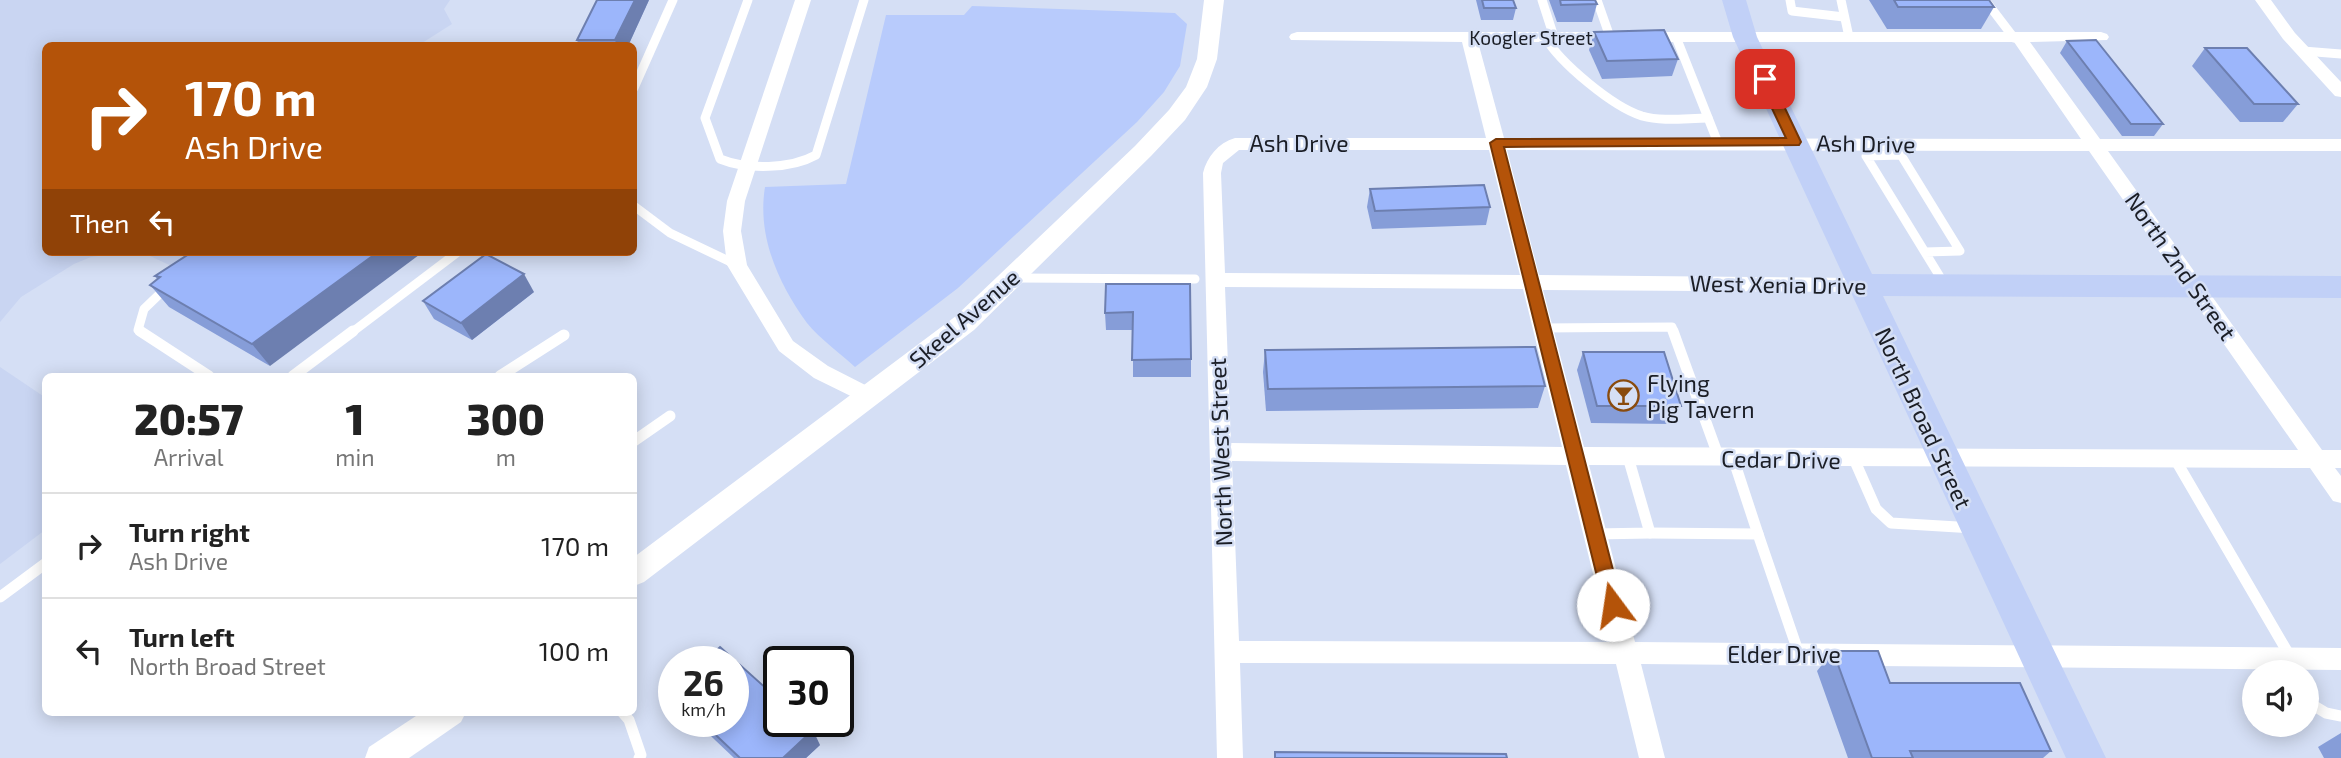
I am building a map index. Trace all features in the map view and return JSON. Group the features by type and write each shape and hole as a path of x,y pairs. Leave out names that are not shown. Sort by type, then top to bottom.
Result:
{"main road":[{"name":"North Broad Street","path":"1734,0 1745,37 2086,758"},
{"name":"West Xenia Drive","path":"1862,285 2341,287"}],"street":[{"path":"803,0 736,201 732,231 737,265 786,346 821,372 869,397"},
{"name":"Skeel Avenue","path":"637,571 965,323 1143,151 1186,103 1207,60 1214,0"},
{"path":"2263,0 2303,51 2341,92"},
{"name":"Koogler Street","path":"1297,37 2101,37"},
{"path":"1469,37 1652,758"},
{"name":"North 2nd Street","path":"2017,38 2196,286 2341,494"},
{"name":"Ash Drive","path":"1224,150 1235,144 1251,143 1794,142 1863,149 2341,145"},
{"name":"North West Street","path":"1224,150 1215,160 1212,173 1205,280 1220,452 1230,758"},
{"name":"West Xenia Drive","path":"1205,280 1862,285"},
{"name":"Cedar Drive","path":"1220,452 1943,460 2341,459"},
{"name":"Elder Drive","path":"1226,652 2037,655 2242,662"},
{"name":"Elder Drive","path":"2319,660 2341,659"},
{"path":"392,755 445,716"}],"lane":[{"path":"637,82 673,0"},
{"path":"748,0 705,118 720,159 730,163 795,163 809,160 816,155 864,0"},
{"path":"1542,0 1551,49 1567,65 1638,116 1708,118"},
{"path":"1597,0 1610,37"},
{"path":"1790,0 1792,11 1844,17"},
{"path":"1841,0 1849,37"},
{"path":"1986,0 2017,38"},
{"path":"1676,37 1718,142"},
{"path":"2303,51 2341,54"},
{"path":"1863,149 1901,155 1960,251 1925,252"},
{"path":"1863,149 1945,285"},
{"path":"637,209 658,227 692,246 737,265"},
{"path":"297,373 453,256"},
{"path":"1012,278 1205,280"},
{"path":"176,281 146,303 139,318 138,330 204,373"},
{"path":"1543,328 1672,327 1758,534 1799,654"},
{"path":"505,373 564,334"},
{"path":"637,439 670,416"},
{"path":"1628,457 1650,533"},
{"path":"1854,459 1876,509 1891,523 1975,528"},
{"path":"2175,459 2276,660"},
{"path":"1595,534 1758,534"},
{"path":"0,597 42,566"},
{"path":"2319,709 2341,716"},
{"path":"626,716 641,757"}],"shaded area":[{"path":"0,0 450,0 444,9 452,24 424,42 42,42 42,256 98,256 74,264 21,297 0,322"},
{"path":"972,6 1175,13 1187,24 1180,66 1164,92 1137,122 958,288 855,367 812,329 787,292 767,241 763,205 765,187 846,184 886,15 964,15"},
{"path":"150,256 239,256 201,280"},
{"path":"0,367 42,395 42,532 0,564"}],"building":[{"path":"597,0 635,0 615,40 577,40"},
{"path":"1482,0 1513,0 1516,8 1484,8"},
{"path":"1560,0 1595,0 1597,4 1561,5"},
{"path":"1894,0 1989,0 1994,7 1898,7"},
{"path":"1664,30 1678,59 1607,61 1594,32"},
{"path":"2096,40 2163,124 2131,124 2067,41"},
{"path":"2205,48 2247,48 2298,104 2254,104"},
{"path":"1484,185 1490,207 1375,211 1370,189"},
{"path":"186,256 373,256 252,344 150,285 160,277 155,276"},
{"path":"483,256 490,256 524,274 461,323 423,301"},
{"path":"1106,284 1190,284 1191,359 1132,360 1133,312 1105,313"},
{"path":"1535,347 1545,386 1268,389 1265,350"},
{"path":"1583,352 1664,352 1681,406 1597,406"},
{"path":"1833,651 1878,651 1890,683 2020,683 2051,751 1910,751 1913,758 1872,758"},
{"path":"749,673 763,686 763,737 806,737 783,758 740,758 718,737 749,737"},
{"path":"1275,752 1506,754 1507,758 1275,758"}],"place":[{"name":"Flying Pig Tavern","path":"1624,396"}],"route":[{"path":"1613,605 1496,143 1794,142 1765,79"}]}
